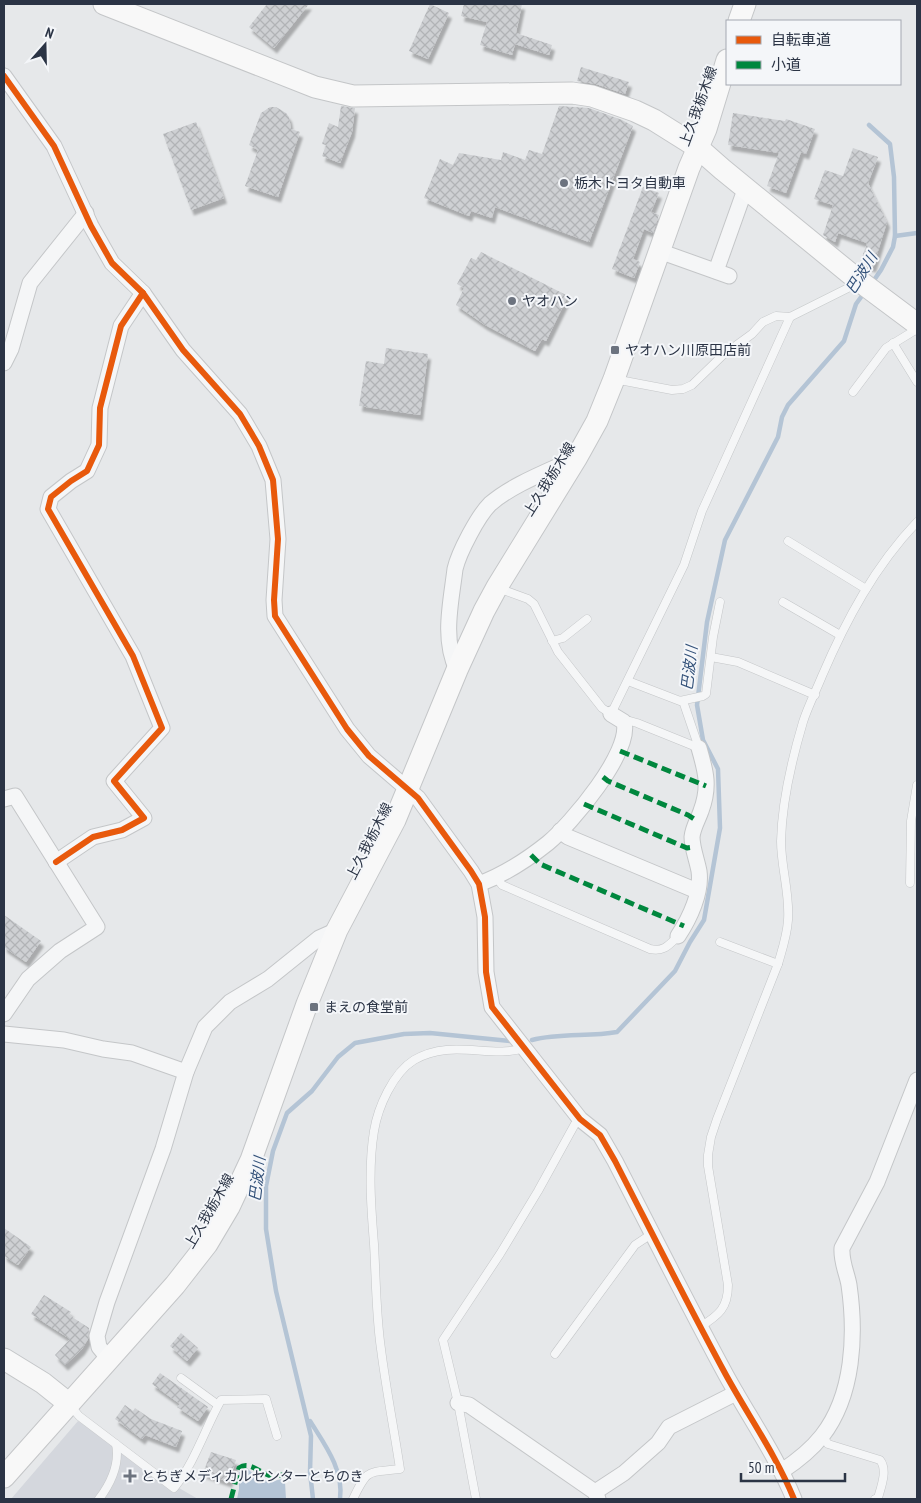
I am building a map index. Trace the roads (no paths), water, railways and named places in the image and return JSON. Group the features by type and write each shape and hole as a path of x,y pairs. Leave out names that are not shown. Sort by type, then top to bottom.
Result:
{"main road":[{"path":"104,4 315,87 352,96 572,93 592,96 648,117 697,147 860,282 917,324"},
{"path":"739,20 745,4"},
{"name":"上久我栃木線","path":"4,1477 191,1265 229,1208 251,1160 307,1004 337,930 383,845 481,617 497,587 597,421 614,379 697,147 706,129 726,63"},
{"path":"4,1359 43,1383 68,1403"}],"street":[{"path":"4,76 54,146 91,226 112,263 143,293 183,350 240,414 259,446 273,480 278,539 274,600 275,616 347,729 369,756 418,798 472,871 479,884 485,917 486,972 492,1006 580,1119 600,1135 736,1394 782,1471 794,1499"},
{"path":"659,251 723,274 742,198 748,191"},
{"path":"4,363 11,349 30,283 86,213"},
{"path":"56,862 93,838 122,830 144,818 114,780 162,728 133,656 48,509 52,497 71,481 87,471 100,445 100,408 121,326 143,293"},
{"path":"457,670 451,658 448,633 455,569 472,533 489,506 505,494 577,457"},
{"path":"479,884 496,877 548,843 579,810 619,753 626,729 617,718"},
{"path":"678,936 692,908 697,891 699,872 692,838 702,810 707,779 699,748"},
{"path":"4,800 15,796 97,927 60,951 28,979 4,1014"},
{"path":"560,831 568,837 697,891"},
{"path":"108,1358 99,1347 97,1336 125,1250 163,1149 186,1072 205,1027 230,1002 268,979 319,938 337,930"},
{"path":"4,1034 64,1040 103,1049 132,1053 186,1072"},
{"path":"782,1471 807,1452 822,1436 836,1413 852,1349 849,1284 841,1257 842,1248 848,1233 877,1182 917,1080"},
{"path":"458,1402 469,1405 596,1496 658,1443 669,1427 736,1394"}],"lane":[{"path":"614,379 672,390 682,389 692,385 723,355 752,334 763,322 776,316 790,317 860,282"},
{"path":"617,718 628,680 684,565 702,511 790,317"},
{"path":"853,392 886,348 917,329"},
{"path":"893,343 917,382"},
{"path":"700,1327 723,1309 728,1297 728,1284 708,1166 708,1155 711,1137 778,964 785,941 788,918 781,841 786,799 802,728 840,635 866,589 900,540 917,522"},
{"path":"788,542 866,589"},
{"path":"497,587 528,599 534,604 558,652 602,708 617,718 638,723 699,748"},
{"path":"628,680 686,701 706,694 720,602"},
{"path":"784,602 840,635"},
{"path":"552,641 563,638 587,619"},
{"path":"711,657 738,662 814,695"},
{"path":"686,701 699,748"},
{"path":"910,883 911,821 917,786"},
{"path":"496,877 502,885 650,949 666,948 678,936"},
{"path":"720,942 778,964"},
{"path":"353,1499 363,1479 369,1473 400,1469 380,1349 371,1200 374,1131 379,1111 391,1086 402,1070 413,1060 428,1053 471,1048 514,1052 525,1048"},
{"path":"476,1499 458,1402 443,1340 500,1254 575,1124 580,1119"},
{"path":"555,1354 635,1245 652,1233"},
{"path":"181,1378 218,1404"},
{"path":"68,1403 79,1416 174,1488 182,1479 192,1461 221,1400 266,1398 277,1436"},
{"path":"822,1436 828,1444 880,1460 883,1464 884,1474 878,1498 875,1499"},
{"path":"99,1499 108,1486 118,1463 116,1444"}],"water":[{"path":"247,1468 263,1479 272,1481 282,1479 285,1482 286,1499 237,1499 239,1472"}],"waterway":[{"name":"巴波川","path":"869,125 890,144 894,177 895,236 893,247 872,283"},
{"name":"巴波川","path":"895,236 917,233"},
{"name":"巴波川","path":"532,1040 553,1036 617,1032 675,971 704,920 720,828 718,769 703,740 697,705 707,622 725,540 778,437 782,417 788,405 844,341 856,304 864,293"},
{"name":"巴波川","path":"313,1499 310,1472 311,1436 276,1291 266,1229 266,1186 273,1151 287,1113 312,1091 338,1057 355,1043 404,1034 430,1033 510,1041"},
{"path":"310,1421 336,1468 339,1478 340,1499"}],"place":[{"name":"栃木トヨタ自動車","path":"564,183"},
{"name":"ヤオハン","path":"512,301"},
{"name":"ヤオハン川原田店前","path":"615,350"},
{"name":"まえの食堂前","path":"314,1007"},
{"name":"とちぎメディカルセンターとちのき","path":"130,1476"}]}
